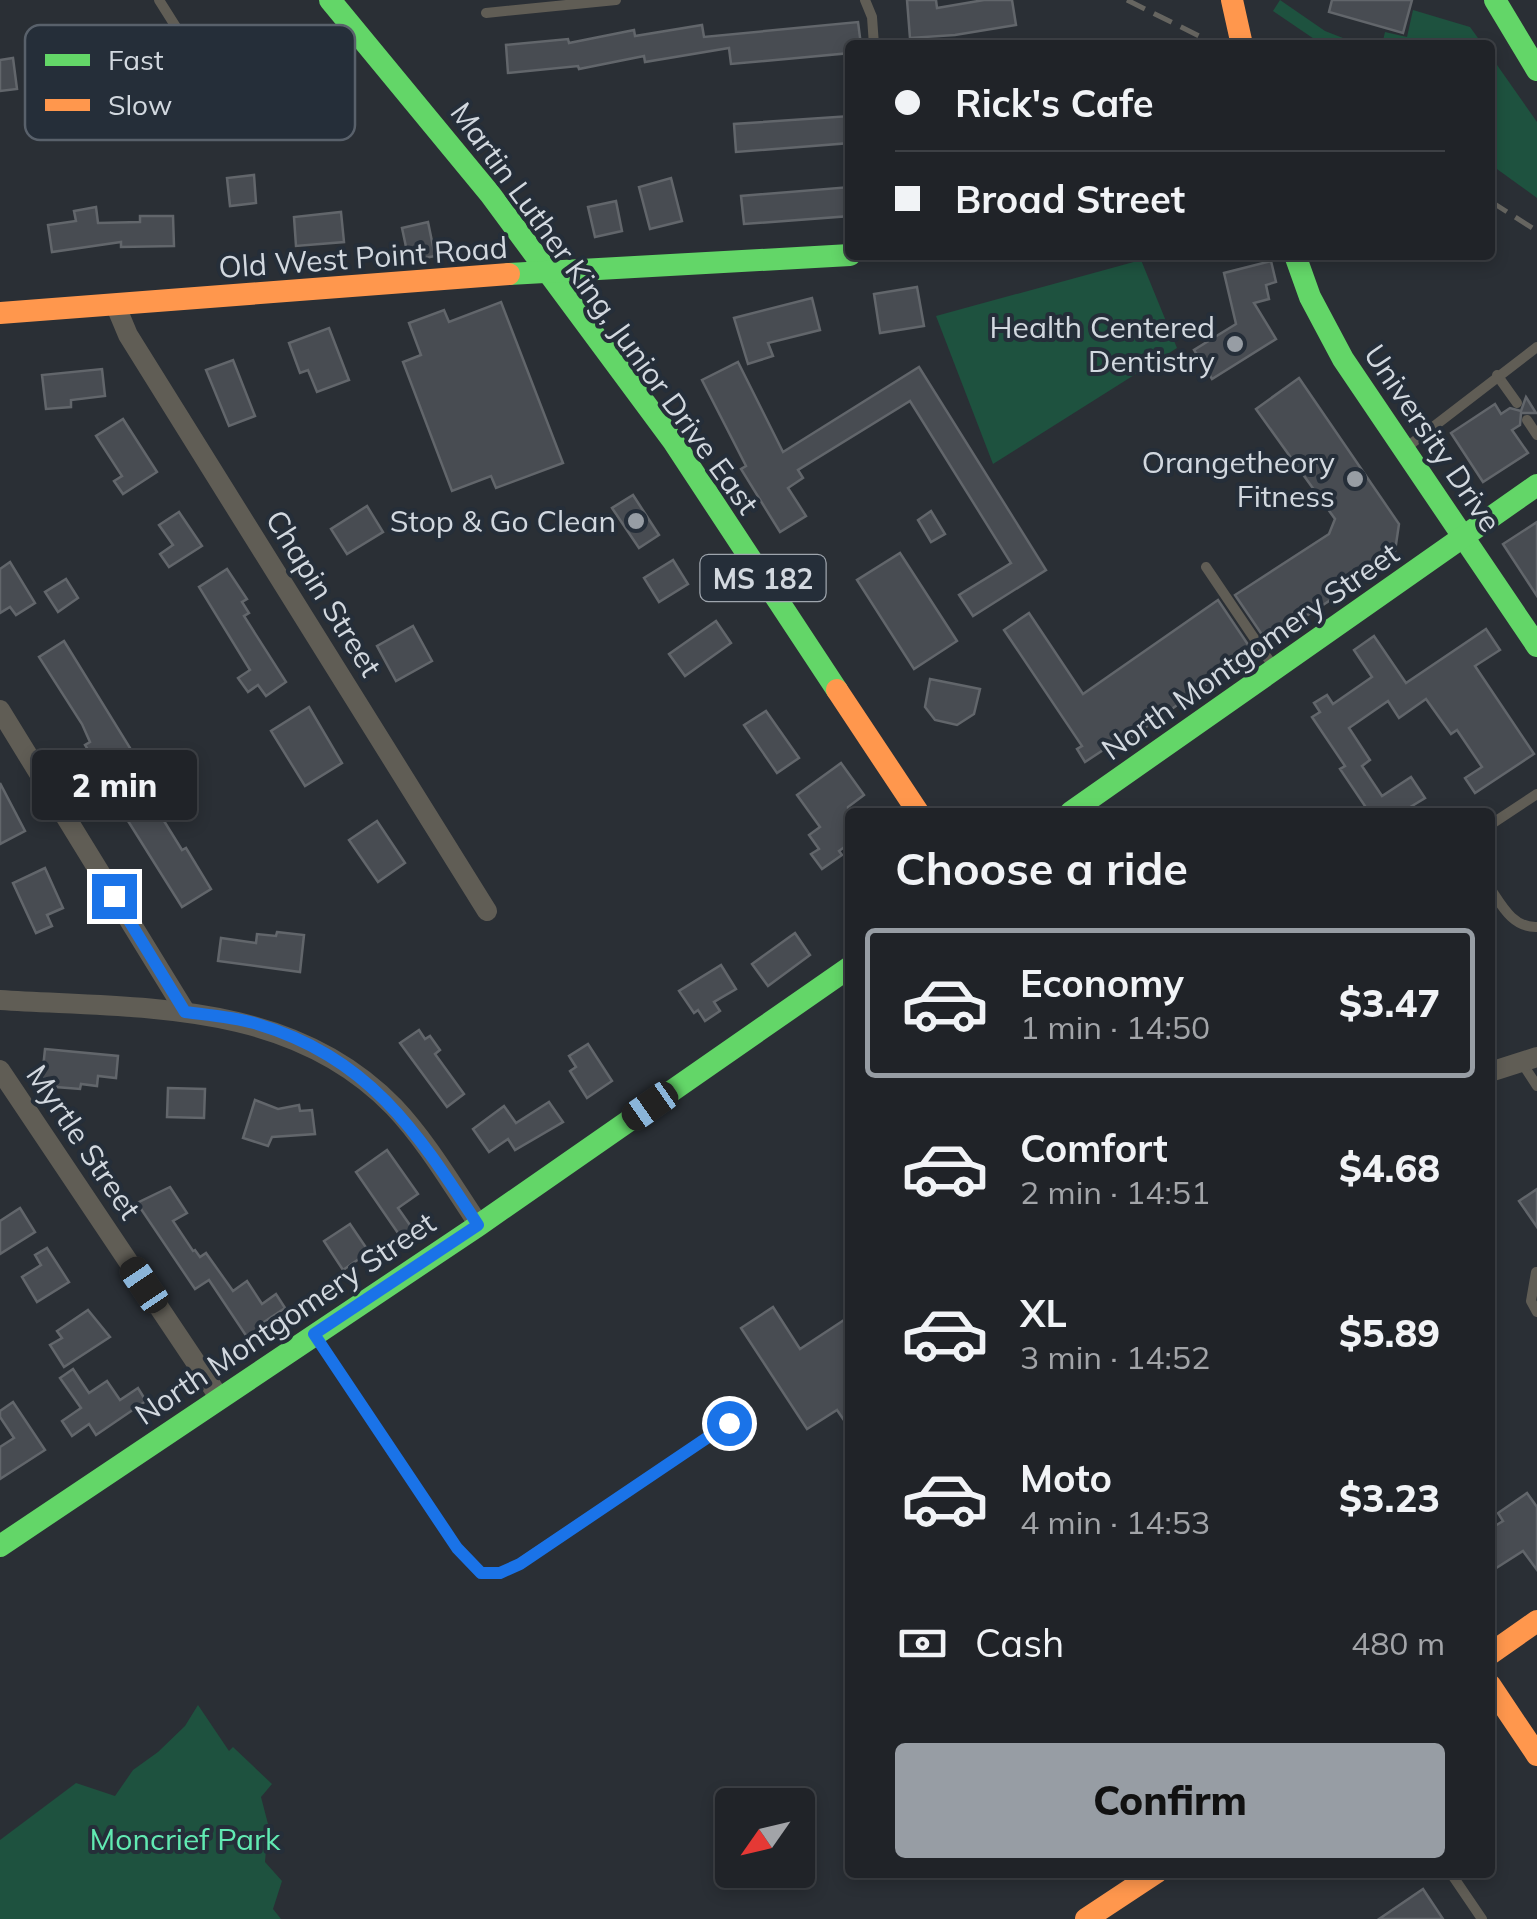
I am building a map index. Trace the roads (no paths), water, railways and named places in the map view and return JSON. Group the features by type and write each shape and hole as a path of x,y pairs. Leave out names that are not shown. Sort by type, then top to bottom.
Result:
{"street":[{"name":"Martin Luther King, Junior Drive East","path":"330,0 351,25"},
{"path":"1495,0 1528,34 1537,70"},
{"path":"1232,1 1241,40"},
{"name":"Martin Luther King, Junior Drive East","path":"355,30 436,126 673,442 915,808"},
{"name":"Old West Point Road","path":"0,313 845,255"},
{"name":"University Drive","path":"1297,260 1327,332 1537,646"},
{"name":"Chapin Street","path":"114,304 138,352 487,912"},
{"name":"North Montgomery Street","path":"1077,808 1537,486"},
{"path":"0,710 8,741 185,1012"},
{"name":"North Montgomery Street","path":"0,1546 478,1225 845,970"},
{"path":"0,1000 185,1012 254,1023 326,1052 381,1094 422,1140 478,1225"},
{"path":"1495,1070 1529,1060"},
{"name":"Myrtle Street","path":"0,1070 219,1397"},
{"path":"1495,1650 1537,1621"},
{"path":"1495,1692 1537,1755"},
{"path":"1086,1919 1148,1878"}],"lane":[{"path":"159,0 175,25"},
{"path":"486,13 616,0"},
{"path":"865,0 872,17 874,40"},
{"path":"1404,449 1537,347"},
{"path":"1497,374 1516,403"},
{"path":"1526,420 1537,435"},
{"path":"1206,567 1276,670"},
{"path":"1495,822 1537,794"},
{"path":"1495,895 1510,917 1528,928 1537,928"},
{"path":"1529,1060 1537,1086"},
{"path":"1536,1272 1530,1301 1537,1312"},
{"path":"314,1334 457,1548 481,1573 500,1573 520,1564 729,1423"},
{"path":"1454,1878 1482,1919"}],"railway":[{"path":"1127,0 1207,40"},
{"path":"1495,204 1537,231"}],"place":[{"name":"Health Centered Dentistry","path":"1235,344"},
{"name":"Orangetheory Fitness","path":"1355,479"},
{"name":"Stop & Go Clean","path":"636,521"}],"park label":[{"name":"Moncrief Park","path":"185,1839"}]}
